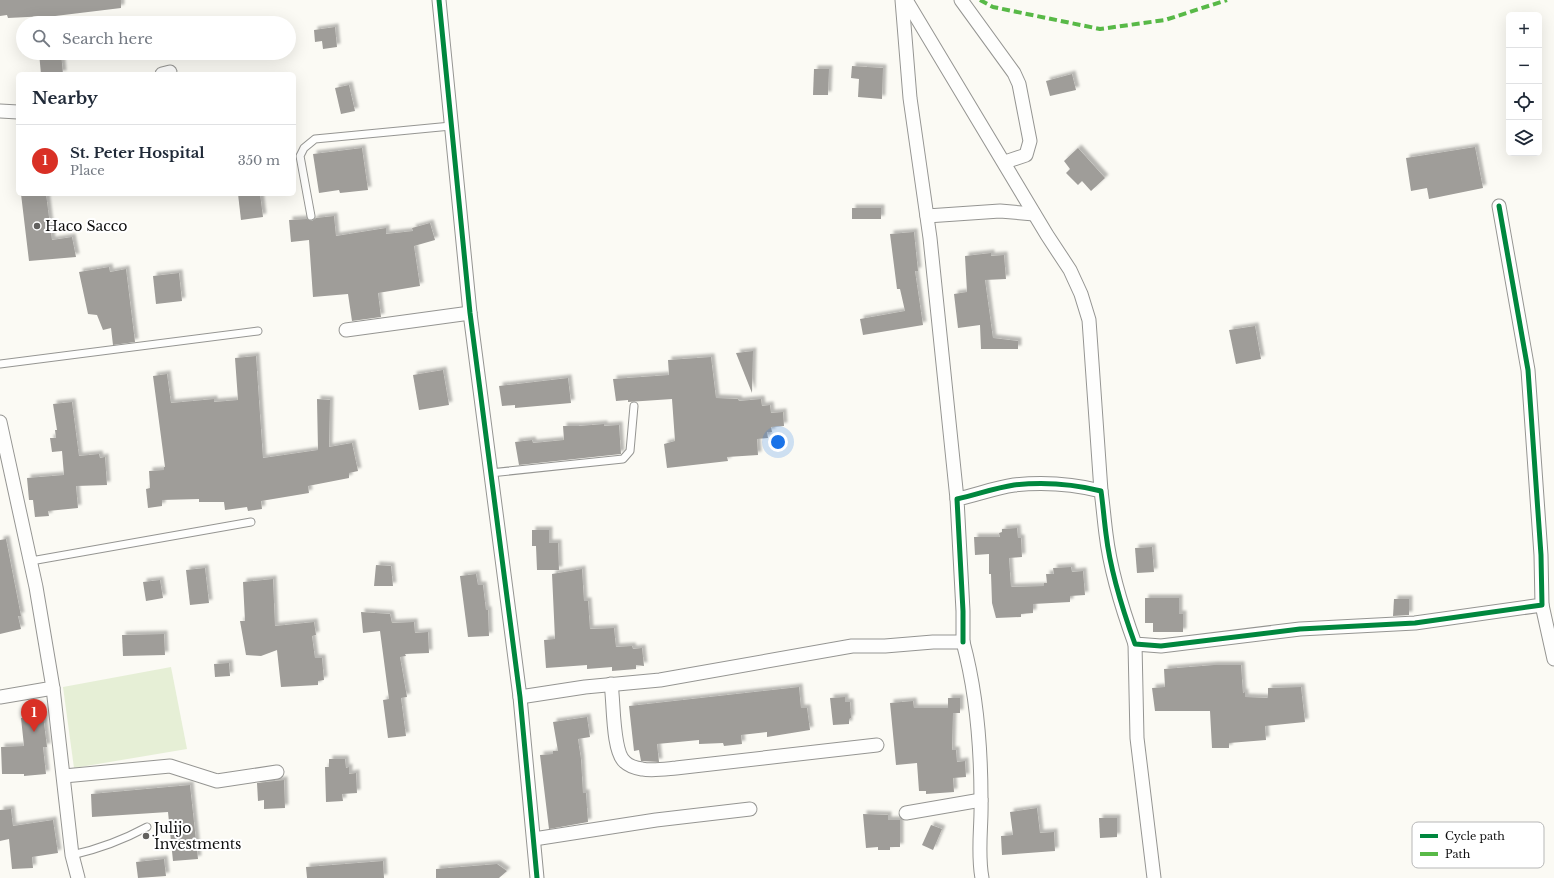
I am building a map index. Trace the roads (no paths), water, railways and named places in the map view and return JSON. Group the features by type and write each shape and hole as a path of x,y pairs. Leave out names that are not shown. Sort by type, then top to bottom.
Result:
{"street":[{"path":"439,0 470,313 520,697 537,878"},
{"path":"902,0 910,98 927,216 957,499 963,611 963,642 974,692 980,737 980,854 982,878"},
{"path":"906,0 1034,214 1070,270 1081,294 1088,320 1101,490 1106,535 1125,615 1136,644 1137,738 1154,878"},
{"path":"961,0 1014,73 1019,84 1030,141 1026,156 1004,162"},
{"path":"0,111 16,112"},
{"path":"1499,206 1528,370 1541,555 1542,605 1554,659"},
{"path":"927,216 1000,211 1034,214"},
{"path":"346,330 470,313"},
{"path":"0,422 31,561 53,688 72,855 78,878"},
{"path":"957,499 1014,485 1052,485 1084,487 1101,490"},
{"path":"1136,644 1161,646 1300,629 1415,623 1542,605"},
{"path":"520,697 611,684 660,680 852,646 963,642"},
{"path":"611,684 616,744 620,756 624,762 632,767 643,769 676,768 876,745"},
{"path":"0,697 31,690 53,688"},
{"path":"64,776 170,766 217,781 277,772"},
{"path":"906,813 981,800"},
{"path":"534,839 656,820 750,810"}],"lane":[{"path":"311,216 300,156 304,148 315,140 451,126"},
{"path":"0,364 258,331"},
{"path":"490,473 623,459 630,451 634,406"},
{"path":"31,561 251,522"},
{"path":"72,855 107,846 147,827"}],"place":[{"name":"Haco Sacco","path":"37,226"},
{"name":"St. Peter Hospital","path":"34,732"},
{"name":"Julijo Investments","path":"146,836"}]}
